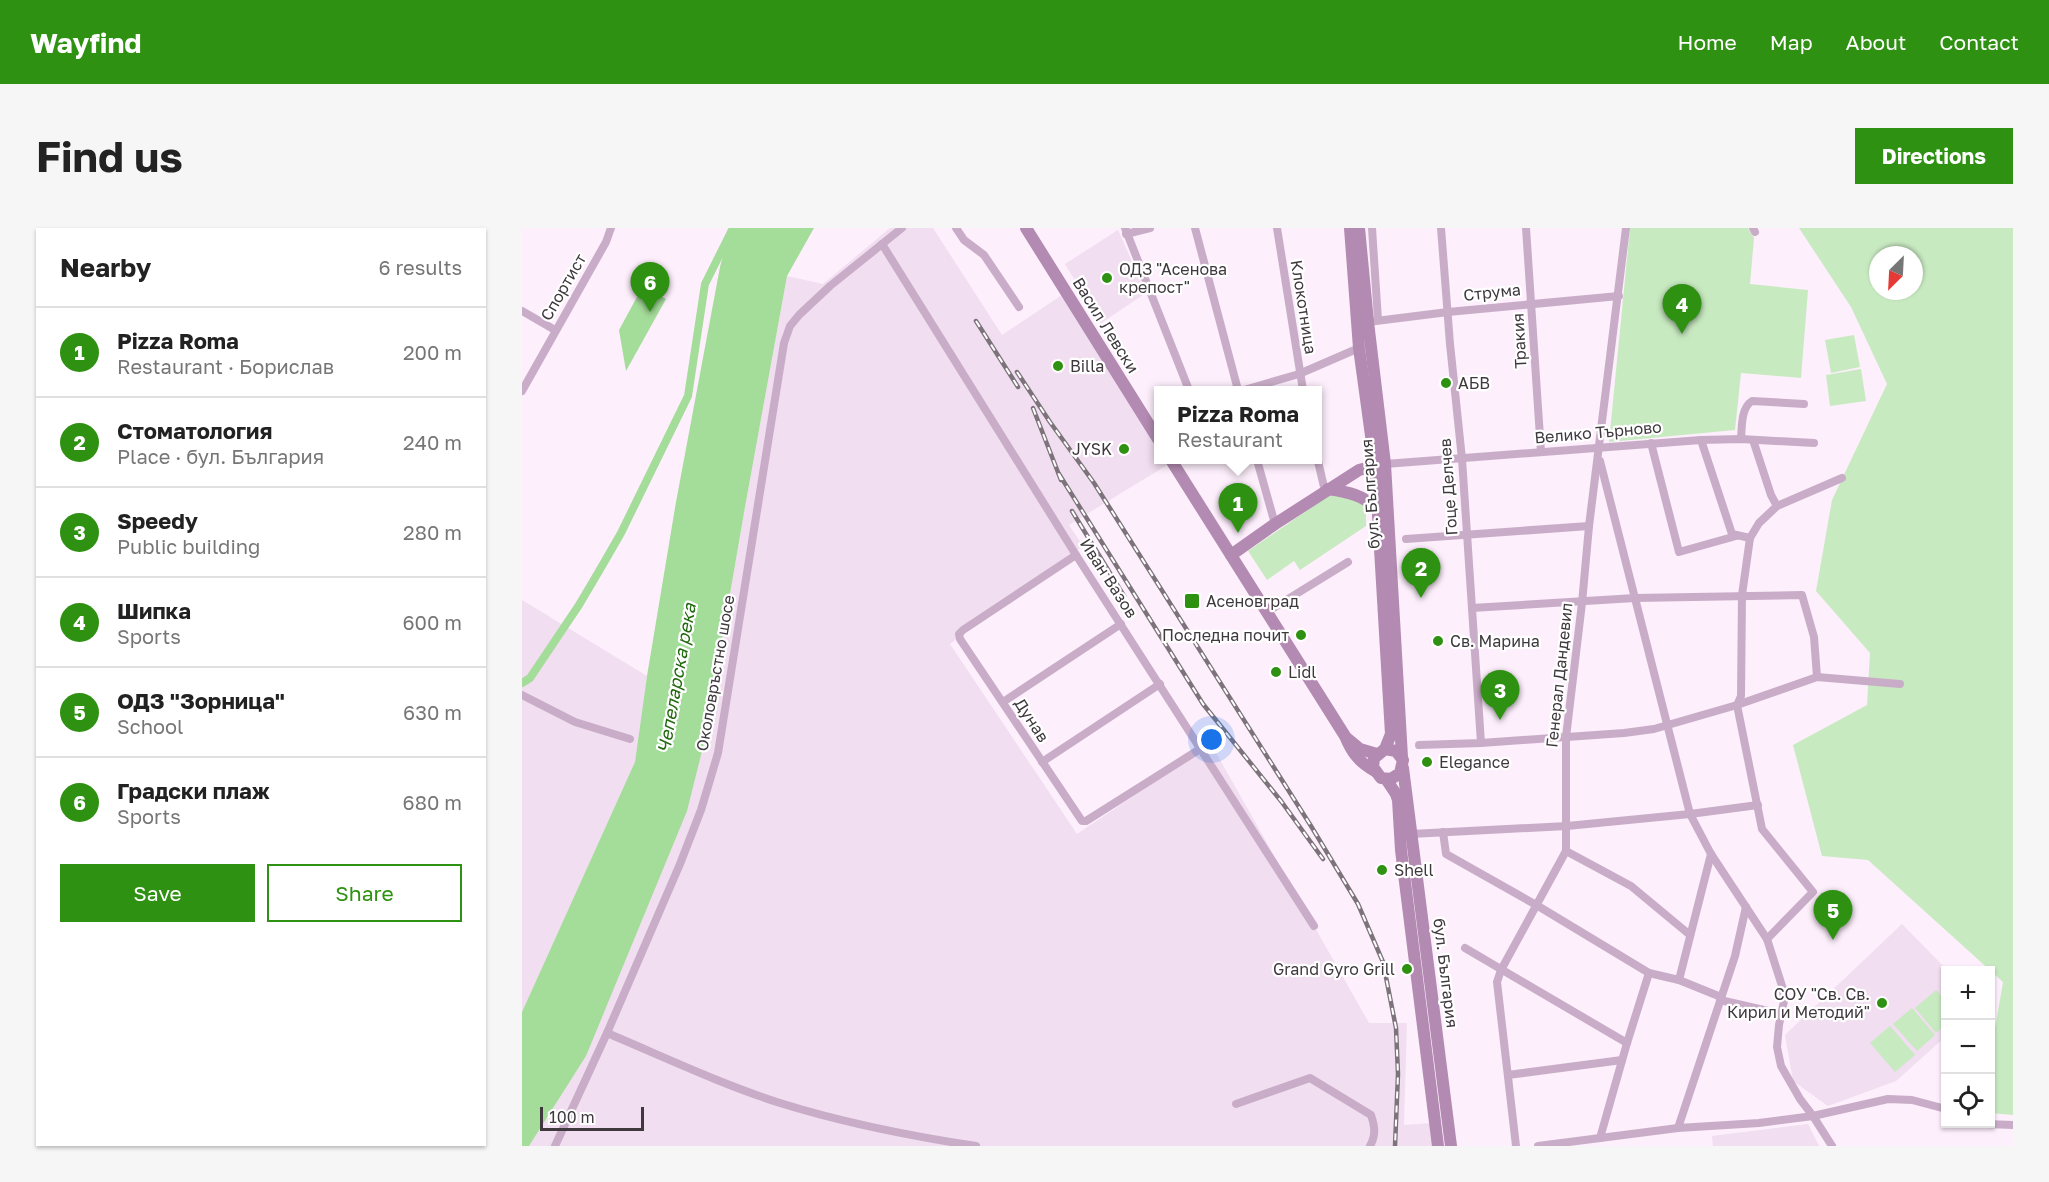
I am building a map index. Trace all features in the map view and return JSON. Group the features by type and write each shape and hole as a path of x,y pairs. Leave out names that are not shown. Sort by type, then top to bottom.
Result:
{"main road":[{"name":"Васил Левски","path":"1026,228 1154,424"},
{"name":"бул. България","path":"1350,228 1359,348 1380,464 1378,510 1391,734 1381,752"},
{"name":"бул. България","path":"1359,228 1373,321 1380,464 1402,763 1451,1146"},
{"path":"1174,464 1345,736 1356,758 1381,778 1386,779 1398,775 1402,763 1396,751 1381,752 1360,749 1345,736"},
{"path":"1231,555 1359,470 1380,464"},
{"path":"1327,490 1356,495 1371,502 1378,510"},
{"path":"1375,771 1373,762 1381,752"},
{"name":"бул. България","path":"1386,779 1398,800 1401,850 1438,1146"}],"street":[{"name":"Спортист","path":"522,391 606,242 610,228"},
{"name":"Околовръстно шосе","path":"555,1146 607,1033 701,810 718,753 784,343 790,326 830,286 902,228"},
{"path":"956,228 964,240 984,255 1019,307"},
{"path":"1150,228 1125,231 1187,386"},
{"path":"1195,228 1237,386"},
{"name":"Клокотница","path":"1277,228 1302,386"},
{"path":"1372,228 1373,321"},
{"name":"Гоце Делчев","path":"1441,228 1462,459 1481,743"},
{"name":"Тракия","path":"1526,228 1541,452"},
{"name":"Генерал Дандевил","path":"1516,1146 1497,982 1501,970 1566,851 1566,737 1582,603 1588,526 1599,458 1626,228"},
{"name":"Иван Вазов","path":"882,244 1076,555 1314,926"},
{"name":"Струма","path":"1373,321 1532,303 1619,296"},
{"path":"522,311 555,330"},
{"path":"1258,386 1299,374 1359,348"},
{"path":"1742,439 1742,421 1746,406 1752,401 1804,404"},
{"name":"Велико Търново","path":"1380,464 1701,440 1742,439 1814,443"},
{"path":"1701,440 1728,525 1732,534 1736,536"},
{"path":"1753,440 1771,495 1777,506"},
{"path":"1651,443 1679,552 1736,536 1750,538"},
{"path":"1599,458 1690,814 1711,854 1767,939 1783,989 1778,1047 1781,1066 1832,1146"},
{"path":"1258,464 1275,524"},
{"path":"1319,464 1327,490"},
{"path":"1767,939 1814,892 1762,829 1737,705 1741,696 1742,595 1750,538 1759,523 1777,506 1842,478"},
{"path":"1593,497 1604,493 1610,499"},
{"path":"1406,539 1588,526"},
{"name":"Дунав","path":"1076,555 959,634 960,639 1082,821 1086,821 1200,749"},
{"path":"1267,612 1348,562"},
{"path":"1472,608 1635,598 1802,595 1814,638 1817,677"},
{"path":"1002,702 1121,624"},
{"path":"1419,745 1624,733 1667,725 1737,705 1817,677 1900,684"},
{"path":"1042,762 1160,684"},
{"path":"522,695 575,722 630,739"},
{"path":"1411,834 1567,826 1758,805"},
{"path":"1443,832 1446,855 1538,906 1648,973 1679,980 1720,998 1782,1014"},
{"path":"1566,851 1631,886 1690,935"},
{"path":"1679,980 1711,854"},
{"path":"1678,1128 1735,956 1746,907"},
{"path":"1465,948 1627,1042"},
{"path":"1600,1138 1648,973"},
{"path":"607,1033 737,1088 780,1103 903,1134 976,1146"},
{"path":"1508,1075 1622,1060"},
{"path":"1236,1104 1310,1078 1371,1116 1375,1125 1375,1135 1370,1146"},
{"path":"1538,1146 1678,1128 1749,1124 1813,1116 1888,1099 1912,1100 1941,1108"},
{"path":"1995,1124 2013,1125"}],"shaded area":[{"path":"890,228 933,228 1002,335 1062,295 1154,435 1154,464 1169,464 1069,525 1083,546 950,644 1077,834 1211,744 1369,1023 1407,1023 1404,1125 1432,1123 1435,1146 529,1146 586,1056 705,739 787,276 823,284"},
{"path":"1630,228 1748,228 1754,238 1750,284 1808,290 1801,378 1741,373 1735,430 1609,442"},
{"path":"1799,228 2013,228 2013,1115 1995,1113 1995,1029 2003,982 1995,975 1995,966 1985,966 1868,860 1822,856 1793,745 1867,705 1870,653 1816,591 1832,500 1887,384 1851,307"},
{"name":"ОДЗ \"Асенова крепост\"","path":"1118,230 1146,293 1101,323 1065,264"},
{"path":"1854,335 1860,367 1831,373 1825,340"},
{"path":"1861,369 1866,401 1830,406 1826,375"},
{"path":"1331,494 1348,497 1366,505 1366,526 1300,570 1294,561 1267,580 1248,551"},
{"path":"522,600 647,676 635,763 522,1012"},
{"name":"СОУ \"Св. Св. Кирил и Методий\"","path":"1902,924 1943,966 1941,966 1941,1041 1896,1081 1828,1106 1793,1081 1785,1035"},
{"path":"1936,990 1941,996 1941,1029 1936,1033 1915,1008"},
{"path":"1912,1008 1935,1035 1917,1051 1893,1024"},
{"path":"1890,1026 1915,1055 1895,1072 1870,1043"},
{"path":"1808,1124 1819,1146 1713,1146 1712,1136"}],"water":[{"name":"Чепеларска река","path":"730,228 814,228 787,276 705,739 687,811 586,1056 529,1146 522,1146 522,1012 635,762 676,502 720,267"},
{"path":"643,286 666,299 626,371 619,330"}],"waterway":[{"path":"522,683 530,678 602,566 621,533 688,396 705,284 733,228"}],"railway":[{"path":"976,321 1018,387"},
{"path":"1017,372 1094,483 1358,904 1383,962 1396,1028 1398,1074 1395,1146"},
{"path":"1033,408 1061,480"},
{"path":"1059,474 1203,704 1281,801 1323,859"},
{"path":"1072,511 1124,596"}],"place":[{"name":"ОДЗ \"Асенова крепост\"","path":"1107,278"},
{"name":"Градски плаж","path":"650,312"},
{"name":"Шипка","path":"1682,334"},
{"name":"Billa","path":"1058,366"},
{"name":"АБВ","path":"1446,383"},
{"name":"JYSK","path":"1124,449"},
{"name":"Pizza Roma","path":"1238,533"},
{"name":"Стоматология","path":"1421,598"},
{"name":"Асеновград","path":"1192,601"},
{"name":"Последна почит","path":"1301,635"},
{"name":"Св. Марина","path":"1438,641"},
{"name":"Lidl","path":"1276,672"},
{"name":"Speedy","path":"1500,720"},
{"name":"Elegance","path":"1427,762"},
{"name":"Shell","path":"1382,870"},
{"name":"ОДЗ \"Зорница\"","path":"1833,940"},
{"name":"Grand Gyro Grill","path":"1407,969"},
{"name":"СОУ \"Св. Св. Кирил и Методий\"","path":"1882,1003"}]}
